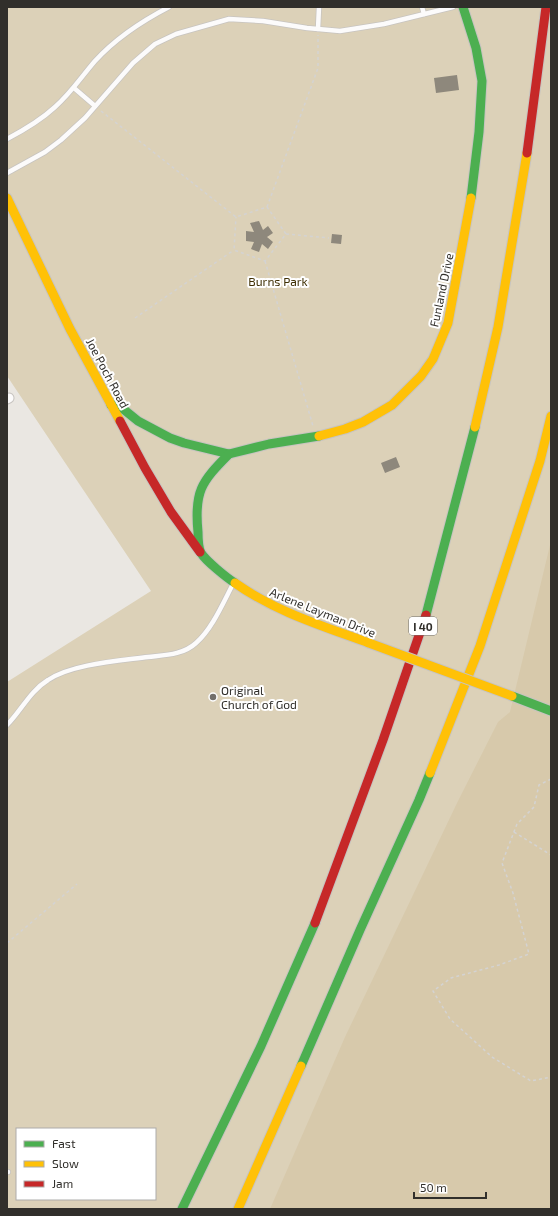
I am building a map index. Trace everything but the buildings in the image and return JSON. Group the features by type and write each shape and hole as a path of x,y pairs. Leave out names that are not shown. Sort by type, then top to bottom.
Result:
{"main road":[{"name":"Funland Drive","path":"111,405 117,404 138,421 170,438 229,454 269,444 316,436 345,429 363,422 392,405 425,371 436,354 446,329 472,198 478,150 482,95 481,74 477,53 463,7"},
{"name":"I 40","path":"182,1209 261,1046 310,936 384,740 430,603 472,439 498,327 530,136 546,7"},
{"name":"Joe Poch Road","path":"7,198 63,315 145,468 162,498 200,552"},
{"path":"238,1209 357,938 420,800 480,646 540,461 551,416"},
{"path":"200,552 196,522 199,493 205,479 229,454"},
{"name":"Arlene Layman Drive","path":"200,552 234,582 267,603 304,619 551,711"}],"lane":[{"path":"7,139 27,128 55,108 74,88 96,60 121,37 145,19 169,7"},
{"path":"318,29 319,7"},
{"path":"422,7 424,14"},
{"path":"7,173 45,152 55,144 85,118 133,63 156,44 176,34 229,19 263,21 340,31 384,24 453,7"},
{"path":"74,88 95,106"},
{"path":"7,725 16,716 28,698 47,680 70,669 175,654 186,650 197,643 212,623 234,582"}],"path":[{"path":"267,207 318,68 318,29"},
{"path":"95,106 121,128 236,217"},
{"path":"236,217 267,207"},
{"path":"267,207 286,234 329,238"},
{"path":"234,250 236,217"},
{"path":"265,261 286,234"},
{"path":"234,250 265,261"},
{"path":"135,318 234,250"},
{"path":"265,261 316,436"},
{"path":"551,779 539,785 534,807 517,824 502,863 513,893 529,954 451,978 433,992 450,1019 492,1058 531,1081 551,1076"},
{"path":"514,832 551,855"},
{"path":"7,943 77,884"}],"green space":[{"name":"Burns Park","path":"7,7 551,7 551,1209 7,1209 7,682 151,591 7,376"}],"shaded area":[{"path":"551,541 551,1209 270,1209 345,1037 458,801 498,722 510,712"}],"traffic: fast":[{"path":"463,7 476,48 482,81 479,132 471,198"},
{"path":"111,405 117,404 138,421 170,438 229,454 269,444 319,436"},
{"path":"426,615 475,427"},
{"path":"229,454 212,472 202,488 197,507 198,542 201,553 212,565 235,583"},
{"path":"512,696 551,711"},
{"path":"301,1066 430,773"},
{"path":"182,1209 261,1046 315,923"}],"traffic: slow":[{"path":"475,427 498,327 527,153"},
{"path":"7,198 70,329 120,421"},
{"path":"319,436 345,429 363,422 392,405 421,376 433,359 448,323 471,198"},
{"path":"430,773 480,646 540,461 551,416"},
{"path":"235,583 267,602 300,618 369,643"},
{"path":"369,643 512,696"},
{"path":"238,1209 301,1066"}],"traffic: jam":[{"path":"527,153 546,7"},
{"path":"120,421 171,512 200,552"},
{"path":"315,923 383,740 426,615"}],"place":[{"name":"Original Church of God","path":"213,697"}]}
